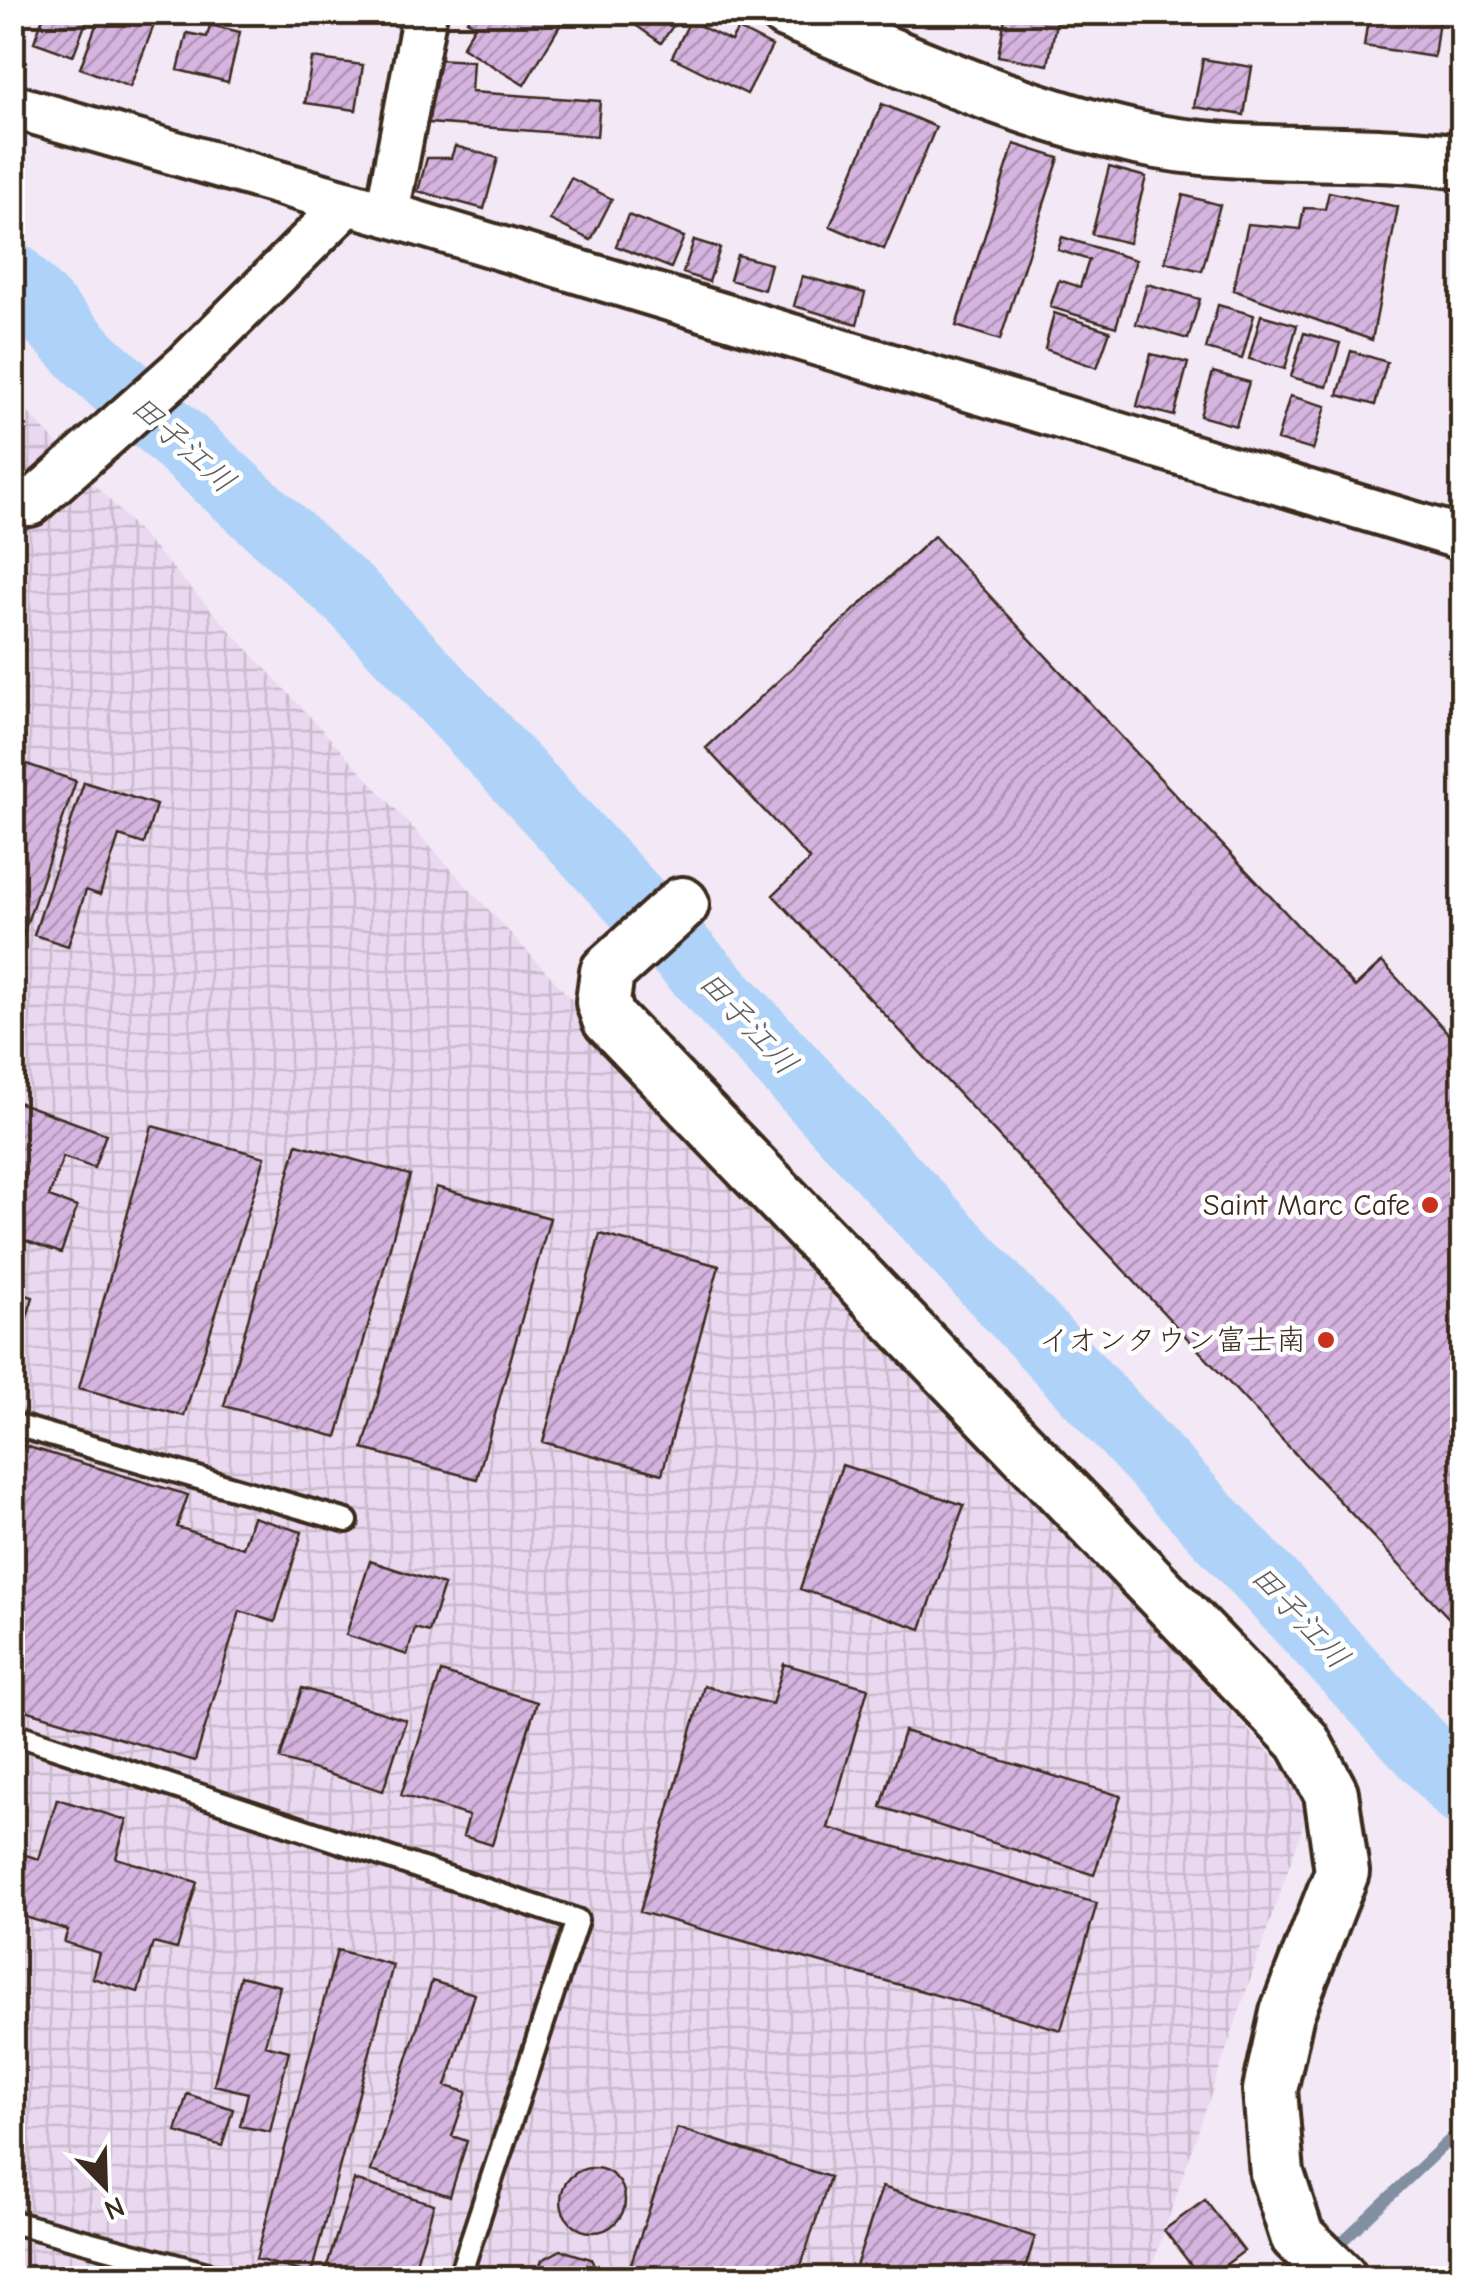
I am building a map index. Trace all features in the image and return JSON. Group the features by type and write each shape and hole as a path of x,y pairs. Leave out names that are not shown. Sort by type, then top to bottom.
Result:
{"street":[{"path":"22,513 367,208 425,12"},
{"path":"786,12 1022,106 1138,139 1262,153 1462,162"},
{"path":"12,106 367,208 1462,538"},
{"path":"682,904 607,972 603,1002 609,1019 1303,1741 1331,1793 1342,1872 1287,2013 1270,2090 1276,2174 1297,2236 1340,2278"}],"lane":[{"path":"12,1424 347,1521"},
{"path":"12,1733 576,1920 459,2278"},
{"path":"12,2222 223,2278"}],"shaded area":[{"path":"12,395 1312,1799 1148,2278 13,2278"}],"building":[{"path":"45,12 90,12 73,56 34,42"},
{"path":"101,12 159,12 130,87 80,68"},
{"path":"472,12 567,14 524,85 462,47 475,25 467,20"},
{"path":"642,12 676,12 680,16 661,43 634,24"},
{"path":"1006,12 1058,12 1048,65 998,56"},
{"path":"1369,12 1440,12 1434,57 1364,46"},
{"path":"1462,14 1462,63 1455,62"},
{"path":"690,21 731,41 738,29 772,46 747,94 672,57"},
{"path":"210,25 240,32 228,82 178,70 187,33 207,37"},
{"path":"312,58 363,65 356,110 305,103"},
{"path":"434,59 473,61 471,92 600,101 597,136 429,123"},
{"path":"1203,59 1252,67 1244,115 1194,107"},
{"path":"882,104 936,127 884,249 830,226"},
{"path":"1014,144 1059,158 1000,340 956,326"},
{"path":"455,146 498,158 484,209 418,191 427,158 451,158"},
{"path":"1109,167 1146,177 1129,243 1092,234"},
{"path":"571,178 612,199 591,240 550,220"},
{"path":"1329,192 1398,207 1372,340 1233,290 1248,224 1300,229 1304,208 1325,209"},
{"path":"1183,195 1220,205 1202,271 1165,262"},
{"path":"628,215 684,237 671,268 616,246"},
{"path":"1062,237 1136,260 1116,327 1050,307 1059,280 1080,287 1089,260 1058,250"},
{"path":"694,240 720,248 709,282 683,273"},
{"path":"737,255 771,264 764,290 730,280"},
{"path":"802,276 865,293 857,324 794,306"},
{"path":"1147,284 1200,299 1188,339 1136,324"},
{"path":"1218,305 1254,315 1242,359 1206,349"},
{"path":"1054,313 1110,331 1097,368 1045,349"},
{"path":"1261,315 1297,325 1285,369 1249,359"},
{"path":"1304,333 1340,343 1327,387 1291,377"},
{"path":"1351,351 1387,362 1375,405 1338,395"},
{"path":"1151,354 1188,363 1174,416 1137,406"},
{"path":"1213,372 1249,382 1236,426 1200,416"},
{"path":"1290,396 1326,406 1313,450 1277,440"},
{"name":"イオンタウン富士南","path":"934,536 1355,987 1382,962 1462,1048 1462,1632 773,895 810,860 706,748"},
{"path":"12,759 76,781 22,937 12,934"},
{"path":"84,782 156,805 144,844 119,836 100,895 86,890 68,946 34,935"},
{"path":"12,1100 106,1134 94,1168 63,1157 49,1197 77,1207 61,1253 12,1236"},
{"path":"152,1126 265,1157 184,1416 79,1388"},
{"path":"297,1144 410,1175 337,1437 224,1406"},
{"path":"436,1187 550,1218 477,1479 363,1449"},
{"path":"600,1234 719,1266 662,1474 543,1442"},
{"path":"12,1291 33,1297 16,1354 12,1354"},
{"path":"12,1442 188,1495 177,1527 243,1548 253,1517 302,1532 275,1622 240,1611 195,1761 12,1706"},
{"path":"842,1465 964,1505 921,1629 800,1589"},
{"path":"370,1561 444,1585 429,1632 415,1628 407,1655 346,1635"},
{"path":"784,1664 868,1688 828,1828 1097,1903 1061,2030 640,1912 704,1686 772,1704"},
{"path":"441,1672 537,1702 492,1845 463,1836 469,1816 401,1795"},
{"path":"302,1688 406,1720 383,1791 280,1759"},
{"path":"904,1731 1121,1796 1094,1875 881,1807"},
{"path":"57,1799 127,1820 116,1858 197,1882 177,1949 153,1943 138,1992 92,1978 99,1953 64,1942 68,1930 12,1913 12,1851 39,1859"},
{"path":"337,1950 393,1965 311,2274 256,2259"},
{"path":"240,1976 280,1986 265,2045 289,2051 270,2132 240,2126 248,2093 214,2085"},
{"path":"432,1981 475,1994 446,2086 467,2092 452,2136 467,2141 450,2196 371,2171"},
{"path":"187,2094 233,2109 222,2146 176,2132"},
{"path":"677,2128 830,2177 797,2278 626,2278"},
{"path":"593,2168 616,2177 625,2200 616,2223 593,2232 570,2223 561,2200 570,2177"},
{"path":"354,2180 434,2204 411,2278 366,2269 363,2278 325,2272"},
{"path":"882,2187 1035,2237 1022,2278 852,2278"},
{"path":"1205,2200 1244,2251 1208,2278 1201,2278 1164,2230"},
{"path":"561,2250 591,2259 600,2278 534,2278 542,2260"}],"waterway":[{"name":"田子江川","path":"12,276 92,361 355,600 1462,1792"},
{"path":"1331,2252 1462,2128"}],"place":[{"name":"Saint Marc Cafe","path":"1430,1205"},
{"name":"イオンタウン富士南","path":"1326,1340"}]}
